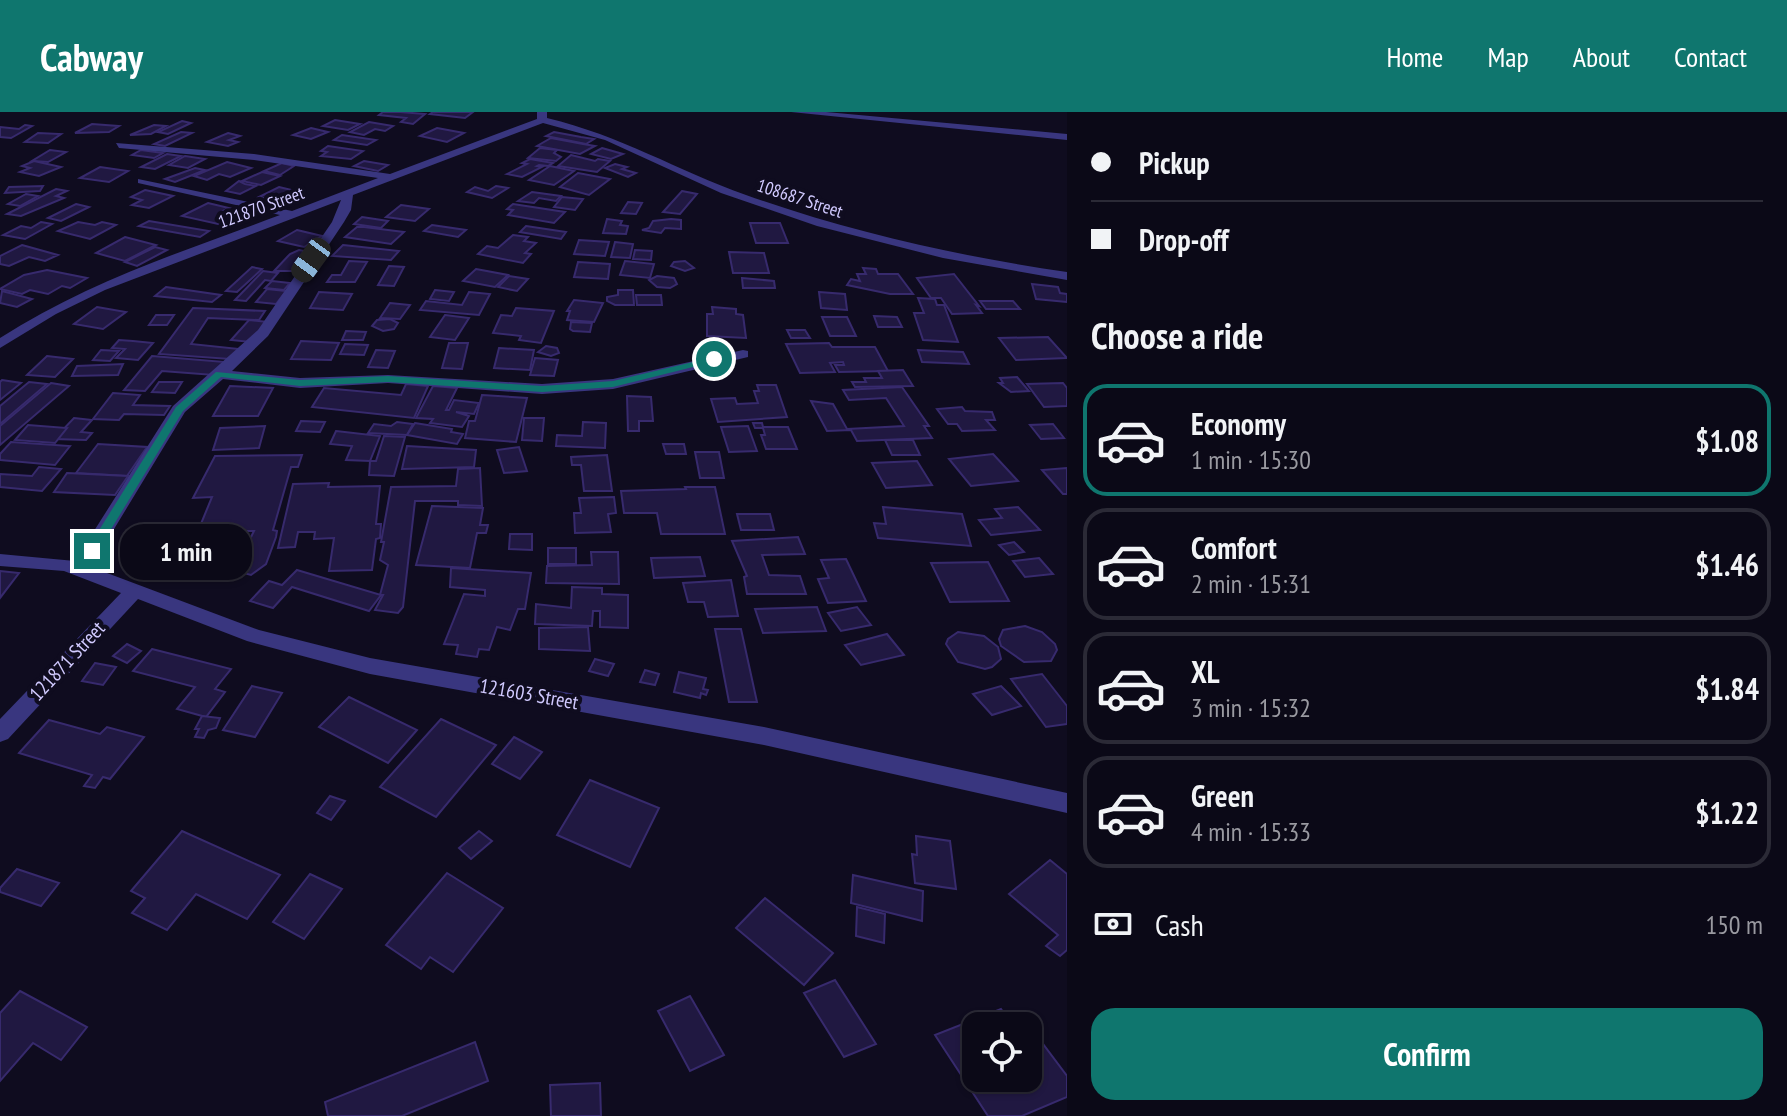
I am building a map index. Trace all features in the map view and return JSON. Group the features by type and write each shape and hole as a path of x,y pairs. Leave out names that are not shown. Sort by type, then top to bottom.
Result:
{"street":[{"path":"796,112 1067,137"},
{"name":"121870 Street","path":"0,344 51,311 100,287 348,194 542,116"},
{"name":"108687 Street","path":"542,116 617,141 736,196 852,234 969,261 1067,276"},
{"path":"119,145 236,153 389,177"},
{"path":"142,181 291,214"},
{"path":"80,569 179,409 263,333 338,222 345,210 348,194"},
{"path":"219,374 300,383 388,379 542,389 613,384 743,354"},
{"name":"121603 Street","path":"0,560 67,565 254,636 370,666 764,736 1067,803"},
{"name":"121871 Street","path":"0,733 135,590"}],"building":[{"path":"383,112 425,114 413,124 401,122 406,118 379,115"},
{"path":"473,112 465,118 430,114"},
{"path":"335,120 360,124 348,130 323,126"},
{"path":"182,121 191,123 168,134 158,132"},
{"path":"369,122 393,126 385,131 375,129 364,135 350,132"},
{"path":"92,124 119,126 109,132 75,133"},
{"path":"25,125 32,126 11,138 0,137 0,127 19,129"},
{"path":"154,125 166,126 151,134 130,135"},
{"path":"311,128 328,132 311,139 293,135"},
{"path":"437,128 464,133 447,142 420,136"},
{"path":"181,132 192,133 165,146 154,144"},
{"path":"554,132 594,139 586,144 546,136"},
{"path":"38,133 61,134 48,143 25,142"},
{"path":"228,133 240,136 229,140 238,142 228,146 207,142"},
{"path":"342,135 376,140 367,145 334,140"},
{"path":"551,138 595,146 580,154 537,146"},
{"path":"328,146 363,151 351,159 321,156 327,152 321,151"},
{"path":"540,148 557,150 554,153 561,157 556,161 528,158"},
{"path":"602,148 623,154 611,159 591,154"},
{"path":"50,150 66,152 48,162 32,161"},
{"path":"141,150 163,153 154,158 132,155"},
{"path":"167,154 181,156 155,169 141,167"},
{"path":"571,155 610,161 597,172 558,166"},
{"path":"185,156 205,159 188,168 169,165"},
{"path":"530,159 553,163 539,165 542,167 522,177 507,174 527,164 522,163"},
{"path":"34,161 61,167 39,176 20,172 30,168 22,166"},
{"path":"364,161 388,165 378,171 354,166"},
{"path":"227,162 251,168 230,177 219,174 207,180 194,176"},
{"path":"282,163 294,166 280,175 264,171"},
{"path":"615,164 636,173 628,177 605,168"},
{"path":"550,166 574,171 554,185 529,180"},
{"path":"100,167 128,171 109,182 80,178"},
{"path":"195,168 205,170 175,182 165,179"},
{"path":"262,172 280,176 261,185 242,181"},
{"path":"578,173 610,179 589,195 560,187"},
{"path":"239,181 256,186 240,194 226,191"},
{"path":"43,186 40,191 5,193 9,187"},
{"path":"496,186 508,188 492,198 467,192 475,187 488,191"},
{"path":"279,187 300,192 280,202 259,197"},
{"path":"56,189 67,191 56,196 64,198 21,216 7,214"},
{"path":"145,190 173,196 149,208 132,205 142,200 131,197"},
{"path":"682,191 697,194 680,214 663,212"},
{"path":"532,192 561,196 556,201 539,198 534,203 518,201"},
{"path":"26,194 38,196 20,206 8,204"},
{"path":"562,197 583,199 575,210 554,207"},
{"path":"628,202 642,203 636,214 621,213"},
{"path":"208,203 229,208 223,211 245,216 227,226 182,216"},
{"path":"76,204 89,207 61,221 48,218"},
{"path":"513,204 565,212 554,223 508,215 513,210 507,209"},
{"path":"401,205 429,209 415,221 386,217"},
{"path":"362,217 388,221 381,228 354,224"},
{"path":"607,219 622,221 620,225 628,226 626,234 603,233"},
{"path":"681,220 681,229 665,228 661,233 642,230 649,228 653,221"},
{"path":"149,221 209,231 200,237 139,226"},
{"path":"41,222 52,224 25,239 3,235 21,226 31,228"},
{"path":"78,222 116,225 90,239 58,231"},
{"path":"750,223 780,223 788,243 756,243"},
{"path":"432,225 466,230 458,237 424,231"},
{"path":"526,226 566,232 561,239 520,232"},
{"path":"357,227 404,232 391,244 345,237"},
{"path":"297,230 322,236 304,247 278,241"},
{"path":"513,235 528,237 524,241 536,243 525,253 531,254 523,263 478,254 487,246 498,248"},
{"path":"125,237 156,245 125,261 96,253"},
{"path":"579,240 609,242 605,256 574,254"},
{"path":"615,242 633,244 630,258 611,257"},
{"path":"22,245 58,255 45,261 29,257 9,266 0,264 0,256"},
{"path":"343,245 399,251 391,260 332,256"},
{"path":"155,247 167,250 137,266 125,262"},
{"path":"299,250 309,252 302,262 306,262 298,271 274,271 290,254"},
{"path":"635,250 652,251 651,260 633,259"},
{"path":"729,252 764,253 769,273 733,273"},
{"path":"349,261 367,262 355,282 327,282 332,275 341,275"},
{"path":"625,261 654,264 650,278 620,275"},
{"path":"685,261 694,268 685,271 671,266 674,262"},
{"path":"578,262 610,264 608,279 574,277"},
{"path":"389,266 404,267 394,286 378,285"},
{"path":"252,267 262,269 237,292 226,291"},
{"path":"863,268 876,269 878,274 898,274 913,294 890,294 847,285 851,279 860,281 857,274 866,274"},
{"path":"476,269 508,275 495,287 463,281"},
{"path":"47,270 87,278 70,288 62,286 48,294 30,290 22,294 0,289 24,275"},
{"path":"263,271 278,273 271,281 265,280 246,301 235,300"},
{"path":"954,274 982,313 952,314 941,298 931,298 917,278"},
{"path":"509,276 528,279 517,291 498,287"},
{"path":"657,276 674,278 677,284 670,288 657,287 649,280"},
{"path":"742,278 774,281 775,288 743,288"},
{"path":"272,281 290,283 284,290 265,288"},
{"path":"1032,284 1058,287 1060,293 1067,294 1067,302 1036,299"},
{"path":"166,287 221,295 212,302 155,296"},
{"path":"267,289 286,291 276,304 256,302"},
{"path":"435,290 454,292 449,301 430,299"},
{"path":"618,290 633,290 634,305 615,305 607,301 607,297 618,295"},
{"path":"2,291 32,299 17,307 0,303"},
{"path":"319,292 352,294 343,310 310,308"},
{"path":"469,292 490,294 479,315 420,310 426,301 462,305"},
{"path":"819,292 845,294 847,310 821,308"},
{"path":"636,295 661,295 662,305 637,305"},
{"path":"918,298 935,299 937,305 944,305 958,342 923,340 914,313 924,313"},
{"path":"574,300 603,303 594,322 567,320 570,311 567,311"},
{"path":"980,301 1013,301 1020,309 986,309"},
{"path":"390,303 410,305 400,319 380,318"},
{"path":"97,307 126,312 103,329 74,324"},
{"path":"712,307 736,309 736,314 743,315 746,338 707,336 707,314 713,314"},
{"path":"193,308 265,311 259,320 208,318 191,344 239,349 230,359 159,354"},
{"path":"516,308 554,311 541,343 519,340 521,336 493,333 501,315 512,316"},
{"path":"156,315 174,315 167,325 149,325"},
{"path":"445,315 469,318 455,340 430,337"},
{"path":"874,316 897,317 902,327 878,327"},
{"path":"822,317 847,317 856,336 830,336"},
{"path":"390,319 398,323 394,329 383,331 372,326 377,320"},
{"path":"249,320 268,322 251,342 231,340"},
{"path":"571,322 592,323 590,332 573,331 570,329"},
{"path":"787,330 805,330 810,338 791,338"},
{"path":"346,331 366,332 363,340 342,340"},
{"path":"1048,337 1067,358 1016,360 999,338"},
{"path":"119,340 153,343 138,360 116,358 125,349 112,348"},
{"path":"301,341 339,343 331,360 291,359"},
{"path":"449,343 468,343 462,369 442,368"},
{"path":"829,343 832,347 875,347 888,371 839,372 835,365 844,365 843,362 830,363 835,372 800,373 786,344"},
{"path":"345,344 368,345 364,355 340,354"},
{"path":"546,346 557,348 559,353 551,356 538,352"},
{"path":"499,348 534,350 530,370 494,368"},
{"path":"101,350 119,351 110,361 93,360"},
{"path":"376,350 395,351 388,368 368,367"},
{"path":"918,350 963,352 969,364 922,362"},
{"path":"47,356 73,359 55,377 27,375"},
{"path":"152,356 225,362 214,375 162,371 145,391 124,390"},
{"path":"535,358 558,360 554,376 530,375"},
{"path":"123,364 118,375 72,376 77,366"},
{"path":"903,370 913,386 855,387 852,382 882,378 878,371"},
{"path":"1017,377 1029,391 1011,392 999,383 1003,383 1000,378"},
{"path":"0,382 21,383 0,400"},
{"path":"29,382 47,384 0,424 0,406"},
{"path":"159,382 182,382 175,393 152,392"},
{"path":"51,383 69,386 0,445 0,426"},
{"path":"1063,383 1067,388 1067,406 1044,407 1027,384"},
{"path":"406,384 428,386 414,418 312,407 324,388 401,395"},
{"path":"757,385 776,385 787,417 718,422 711,399 735,398 737,404 758,403 754,391 759,391"},
{"path":"230,386 273,388 258,416 213,416"},
{"path":"433,386 457,388 446,410 454,400 479,403 474,414 456,412 469,416 462,427 416,418"},
{"path":"902,387 929,426 924,426 932,438 857,441 851,430 827,431 811,401 833,404 847,429 904,426 886,398 849,400 843,390"},
{"path":"113,393 140,395 133,405 170,406 164,415 124,414 119,420 93,419"},
{"path":"482,395 527,398 516,442 465,438 469,421 475,421"},
{"path":"627,396 651,397 653,421 639,421 639,431 628,431"},
{"path":"962,407 965,411 992,412 995,420 986,420 995,430 962,431 957,424 948,424 937,409"},
{"path":"74,418 92,420 81,432 92,433 86,440 54,439"},
{"path":"524,418 544,418 542,441 522,440"},
{"path":"301,421 325,422 320,432 296,431"},
{"path":"397,422 413,424 407,435 368,433 374,424 391,426"},
{"path":"583,422 606,423 605,448 556,446 557,435 582,436"},
{"path":"415,423 452,429 451,432 463,434 457,444 407,435"},
{"path":"753,423 762,423 763,427 788,427 797,449 766,449 761,435 765,435 763,428 755,428"},
{"path":"1053,424 1064,438 1041,439 1030,425"},
{"path":"28,425 67,428 55,443 15,440"},
{"path":"265,426 259,448 213,450 220,428"},
{"path":"748,426 757,451 729,452 721,427"},
{"path":"336,431 380,436 370,461 346,460 352,446 330,444"},
{"path":"384,436 405,437 394,476 369,475 370,461 376,461"},
{"path":"885,440 913,440 920,455 892,455"},
{"path":"11,442 70,446 55,465 0,460 0,454"},
{"path":"98,444 147,447 127,476 76,473"},
{"path":"663,444 684,444 686,454 666,454"},
{"path":"407,446 476,450 474,467 402,469"},
{"path":"519,447 527,471 504,473 497,450"},
{"path":"695,452 719,452 724,478 700,478"},
{"path":"993,454 1018,481 971,486 949,459"},
{"path":"302,455 298,467 291,467 273,530 277,531 276,537 266,564 251,575 221,567 237,557 243,537 251,537 254,531 198,531 212,497 193,498 215,456"},
{"path":"607,455 612,491 584,491 581,465 572,465 571,457"},
{"path":"917,461 932,485 886,488 872,463"},
{"path":"39,467 61,469 42,491 0,487 0,474 32,476"},
{"path":"480,468 482,506 458,505 458,501 415,501 403,607 398,613 375,610 383,595 380,595 388,565 380,560 391,487 456,486 458,469"},
{"path":"1067,468 1067,494 1063,494 1042,470"},
{"path":"67,473 128,476 115,495 54,492"},
{"path":"329,483 328,487 380,486 376,524 381,524 380,538 376,539 372,570 329,571 334,538 314,539 315,532 298,532 295,547 278,548 293,484"},
{"path":"715,487 725,534 661,534 657,513 624,513 621,491"},
{"path":"614,497 616,513 608,514 611,532 575,533 574,513 581,513 579,498"},
{"path":"432,506 483,508 480,525 488,525 486,533 477,533 470,568 416,565"},
{"path":"883,507 962,514 971,546 878,538 874,523 886,524"},
{"path":"1018,507 1040,530 991,535 979,520 1002,518 995,509"},
{"path":"737,514 770,514 774,530 741,530"},
{"path":"222,533 236,541 227,556 204,561 190,552 199,538"},
{"path":"510,534 532,534 532,550 509,549"},
{"path":"798,537 805,554 762,555 769,575 800,576 806,594 747,594 744,577 747,576 732,541"},
{"path":"1014,542 1024,552 1009,555 999,545"},
{"path":"548,548 576,548 576,564 548,564"},
{"path":"591,552 618,552 619,584 546,583 547,566 592,565"},
{"path":"700,557 705,576 654,578 651,558"},
{"path":"1039,558 1053,574 1025,577 1013,561"},
{"path":"846,559 866,601 828,603 818,579 829,578 821,560"},
{"path":"988,562 1009,601 950,602 931,563"},
{"path":"451,568 531,573 525,609 518,609 510,630 497,627 489,650 479,649 477,657 456,654 458,645 444,644 464,594 485,596 485,590 450,587"},
{"path":"297,570 381,595 369,611 292,587 273,608 250,601 269,581 282,585"},
{"path":"0,571 19,573 0,598"},
{"path":"731,580 738,616 708,617 704,602 688,602 683,583"},
{"path":"572,587 602,588 602,594 628,595 628,628 600,627 600,611 593,611 592,626 535,624 536,604 571,608"},
{"path":"817,607 826,631 763,633 755,609"},
{"path":"857,607 871,625 841,631 828,613"},
{"path":"1025,626 1042,632 1055,644 1057,650 1051,661 1024,662 1001,646 999,639 1003,630"},
{"path":"588,627 590,651 539,649 539,628"},
{"path":"715,629 741,629 757,702 729,702"},
{"path":"958,632 984,636 998,647 1001,659 985,669 958,662 946,644"},
{"path":"887,634 904,655 861,665 845,645"},
{"path":"127,644 141,651 127,663 113,656"},
{"path":"152,649 231,669 215,689 225,692 206,717 177,709 195,687 133,671"},
{"path":"595,659 614,664 608,676 589,671"},
{"path":"95,663 116,667 103,685 82,681"},
{"path":"645,670 659,674 655,685 640,682"},
{"path":"679,672 706,678 703,689 708,690 706,695 701,693 700,698 674,692"},
{"path":"1042,674 1067,706 1067,724 1046,727 1011,679"},
{"path":"252,686 282,693 255,737 223,730"},
{"path":"1001,686 1021,706 992,715 973,694"},
{"path":"349,697 417,730 388,763 319,727"},
{"path":"202,716 220,718 216,728 208,730 204,738 195,737 199,729 195,729"},
{"path":"441,719 496,745 436,817 380,787"},
{"path":"49,720 100,734 107,727 144,737 110,779 103,777 95,788 84,786 92,775 19,753"},
{"path":"514,737 542,752 520,779 492,764"},
{"path":"590,780 659,808 630,867 557,835"},
{"path":"330,796 345,801 331,820 317,813"},
{"path":"182,831 280,875 247,919 196,894 167,930 132,913 145,898 131,891"},
{"path":"479,831 492,841 471,859 459,848"},
{"path":"916,836 950,841 956,889 915,883 912,854 917,855"},
{"path":"1050,860 1067,874 1067,950 1060,956 1046,946 1058,935 1009,894"},
{"path":"17,869 59,883 41,906 0,892"},
{"path":"447,873 503,908 453,972 430,957 421,969 386,945"},
{"path":"310,874 342,889 304,939 273,922"},
{"path":"853,875 923,891 922,921 851,903"},
{"path":"765,898 833,953 804,985 736,928"},
{"path":"857,907 885,914 884,943 856,936"},
{"path":"835,980 876,1044 844,1057 804,993"},
{"path":"20,991 87,1027 61,1060 33,1043 0,1081 0,1013"},
{"path":"690,996 724,1055 690,1071 658,1011"},
{"path":"962,1024 962,1076 935,1035"},
{"path":"475,1042 488,1081 402,1116 328,1116 325,1102"},
{"path":"1042,1043 1067,1076 1067,1097 1022,1116 988,1116 972,1092 1042,1092"},
{"path":"600,1083 601,1116 551,1116 550,1085"}],"route":[{"path":"92,551 179,409 219,374 300,383 432,380 542,389 613,384 714,359"}]}
